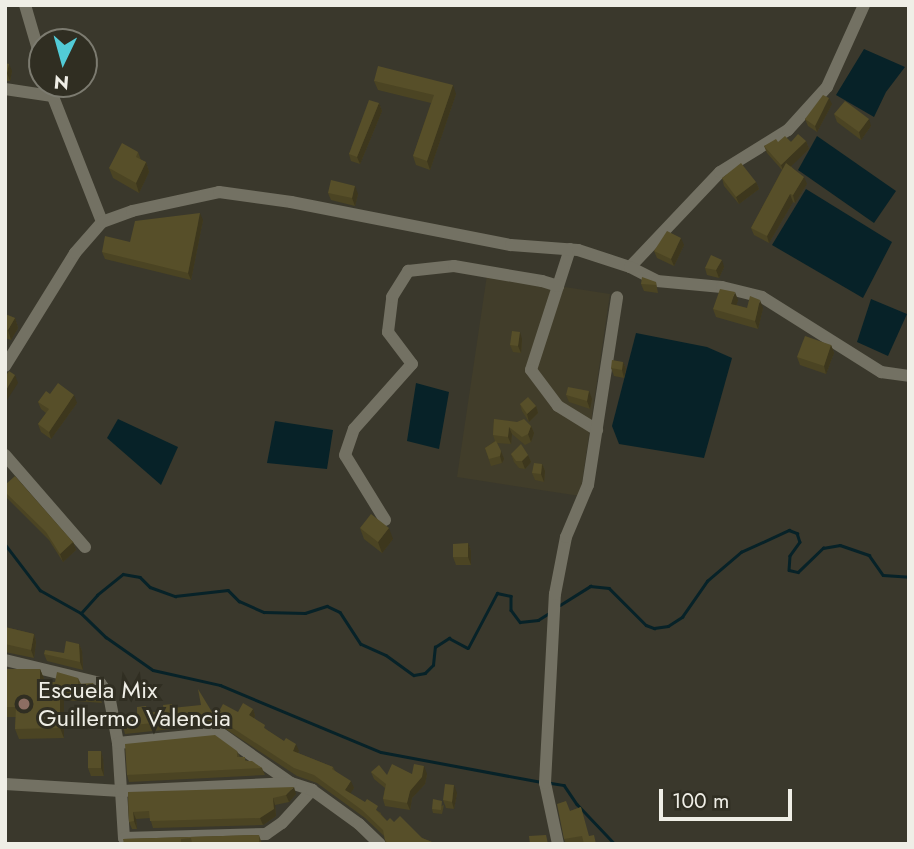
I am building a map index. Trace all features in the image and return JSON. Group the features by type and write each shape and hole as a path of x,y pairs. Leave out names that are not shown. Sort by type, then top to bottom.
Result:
{"street":[{"path":"25,5 32,28"},
{"path":"631,267 720,172 788,130 827,87 864,5"},
{"path":"5,89 28,90"},
{"path":"53,98 102,222"},
{"path":"5,366 75,253 102,222 132,211 219,192 291,202 510,245 570,249 631,267 657,281 722,287 762,297 881,372 909,376"},
{"path":"570,249 531,370 558,405 597,430"},
{"path":"385,520 345,455 354,429 412,364 388,332 392,297 408,271 454,266 558,286"},
{"path":"558,844 545,783 555,594 566,537 588,485 617,297"},
{"path":"5,455 85,547"},
{"path":"5,660 100,683 109,695 118,743 124,838 267,839 312,790"},
{"path":"118,743 220,733 291,783 312,790 359,824 380,844"},
{"path":"5,784 121,791 291,783"}],"shaded area":[{"path":"487,275 610,294 580,496 457,477"}],"water":[{"path":"864,49 905,67 886,92 874,117 836,95"},
{"path":"817,136 896,191 874,223 798,170"},
{"path":"806,189 892,242 863,298 772,245"},
{"path":"871,299 907,314 888,356 857,342"},
{"path":"636,333 707,347 732,358 704,458 619,444 612,426"},
{"path":"416,383 449,392 439,449 407,441"},
{"path":"118,419 178,447 161,485 107,438"},
{"path":"275,421 333,430 327,469 267,463"}],"building":[{"path":"378,66 453,85 427,161 413,156 434,95 374,81"},
{"path":"823,95 829,98 815,126 805,119"},
{"path":"369,100 379,103 357,157 349,154"},
{"path":"845,101 869,119 859,132 834,114"},
{"path":"798,134 806,141 781,165 764,146 776,139 778,142 785,136 791,142"},
{"path":"122,143 138,152 136,157 146,162 136,183 109,168"},
{"path":"741,163 756,182 736,197 722,178"},
{"path":"786,163 804,177 793,195 790,194 767,236 751,228"},
{"path":"331,180 355,186 352,198 328,193"},
{"path":"200,213 188,273 102,252 105,236 130,242 135,221"},
{"path":"667,231 681,238 671,259 654,251"},
{"path":"711,255 722,260 716,270 705,268"},
{"path":"642,277 656,282 656,285 641,284"},
{"path":"720,289 735,292 731,304 747,308 750,296 760,300 755,321 713,309"},
{"path":"5,314 15,318 8,330 5,329"},
{"path":"512,331 520,332 518,346 510,345"},
{"path":"805,336 831,345 824,366 797,357"},
{"path":"612,360 623,362 622,370 611,368"},
{"path":"9,371 15,375 5,392 5,377"},
{"path":"58,383 74,395 49,432 38,424 49,409 38,402 46,391 50,394"},
{"path":"568,387 589,391 587,401 566,395"},
{"path":"528,397 536,406 527,414 520,404"},
{"path":"494,419 517,422 524,419 531,426 528,434 522,437 509,427 508,437 493,435"},
{"path":"496,441 501,451 500,456 489,459 485,448"},
{"path":"521,444 528,455 522,461 516,461 511,454"},
{"path":"534,463 542,464 541,474 532,473"},
{"path":"15,476 73,542 60,554 46,532 5,492 5,485"},
{"path":"371,514 389,528 378,542 360,528"},
{"path":"468,543 468,557 453,557 453,544"},
{"path":"5,627 34,634 31,650 5,644"},
{"path":"66,641 79,644 80,662 44,654 45,650 64,653"},
{"path":"5,669 40,669 40,682 55,682 57,672 78,678 78,684 93,683 98,692 60,690 60,728 15,729 16,707 5,707"},
{"path":"198,689 215,717 123,726 121,717 137,715 137,707 146,706 147,713 164,711 163,705 172,704 172,708 201,705"},
{"path":"243,703 253,709 249,715 265,725 264,728 284,741 286,738 296,744 293,751 333,767 332,769 351,781 345,790 378,806 376,810 387,821 390,818 394,822 400,816 422,838 437,844 388,844 383,830 362,810 314,775 294,768 216,717 223,704 238,712"},
{"path":"215,735 237,751 237,757 245,757 245,761 252,761 262,768 127,775 125,744"},
{"path":"88,751 101,751 101,768 88,768"},
{"path":"392,764 412,774 414,764 424,766 422,777 410,791 407,803 383,799 386,784 371,772 379,765 387,775"},
{"path":"445,784 454,785 452,802 443,800"},
{"path":"294,787 286,795 273,798 274,809 260,818 150,821 149,811 133,812 134,821 129,822 128,792"},
{"path":"433,799 442,801 441,810 432,809"},
{"path":"566,801 570,811 581,807 589,836 594,835 596,844 584,844 582,836 564,839 557,804"},
{"path":"259,835 259,844 192,844 191,838 181,839 181,844 124,844 123,839"},
{"path":"546,835 548,844 530,844 529,836"}],"waterway":[{"path":"560,605 590,586 609,588 646,625 654,628 668,626 682,617 707,581 741,552 789,530 797,533 800,542 790,556 789,570 798,572 823,548 840,545 869,555 883,575 909,577"},
{"path":"5,544 40,590 81,613 106,637 153,670 220,685 381,752 541,782"},
{"path":"81,613 97,595 123,574 140,577 150,587 175,596 228,590 239,601 264,612 305,613 327,606 340,612 361,644 386,655 414,675 425,673 433,665 435,647 449,638 468,648 497,593 511,596 511,610 520,622 538,620 549,613"},
{"path":"551,783 564,785 577,804 615,844"}],"place":[{"name":"Escuela Mix Guillermo Valencia","path":"24,704"}]}
